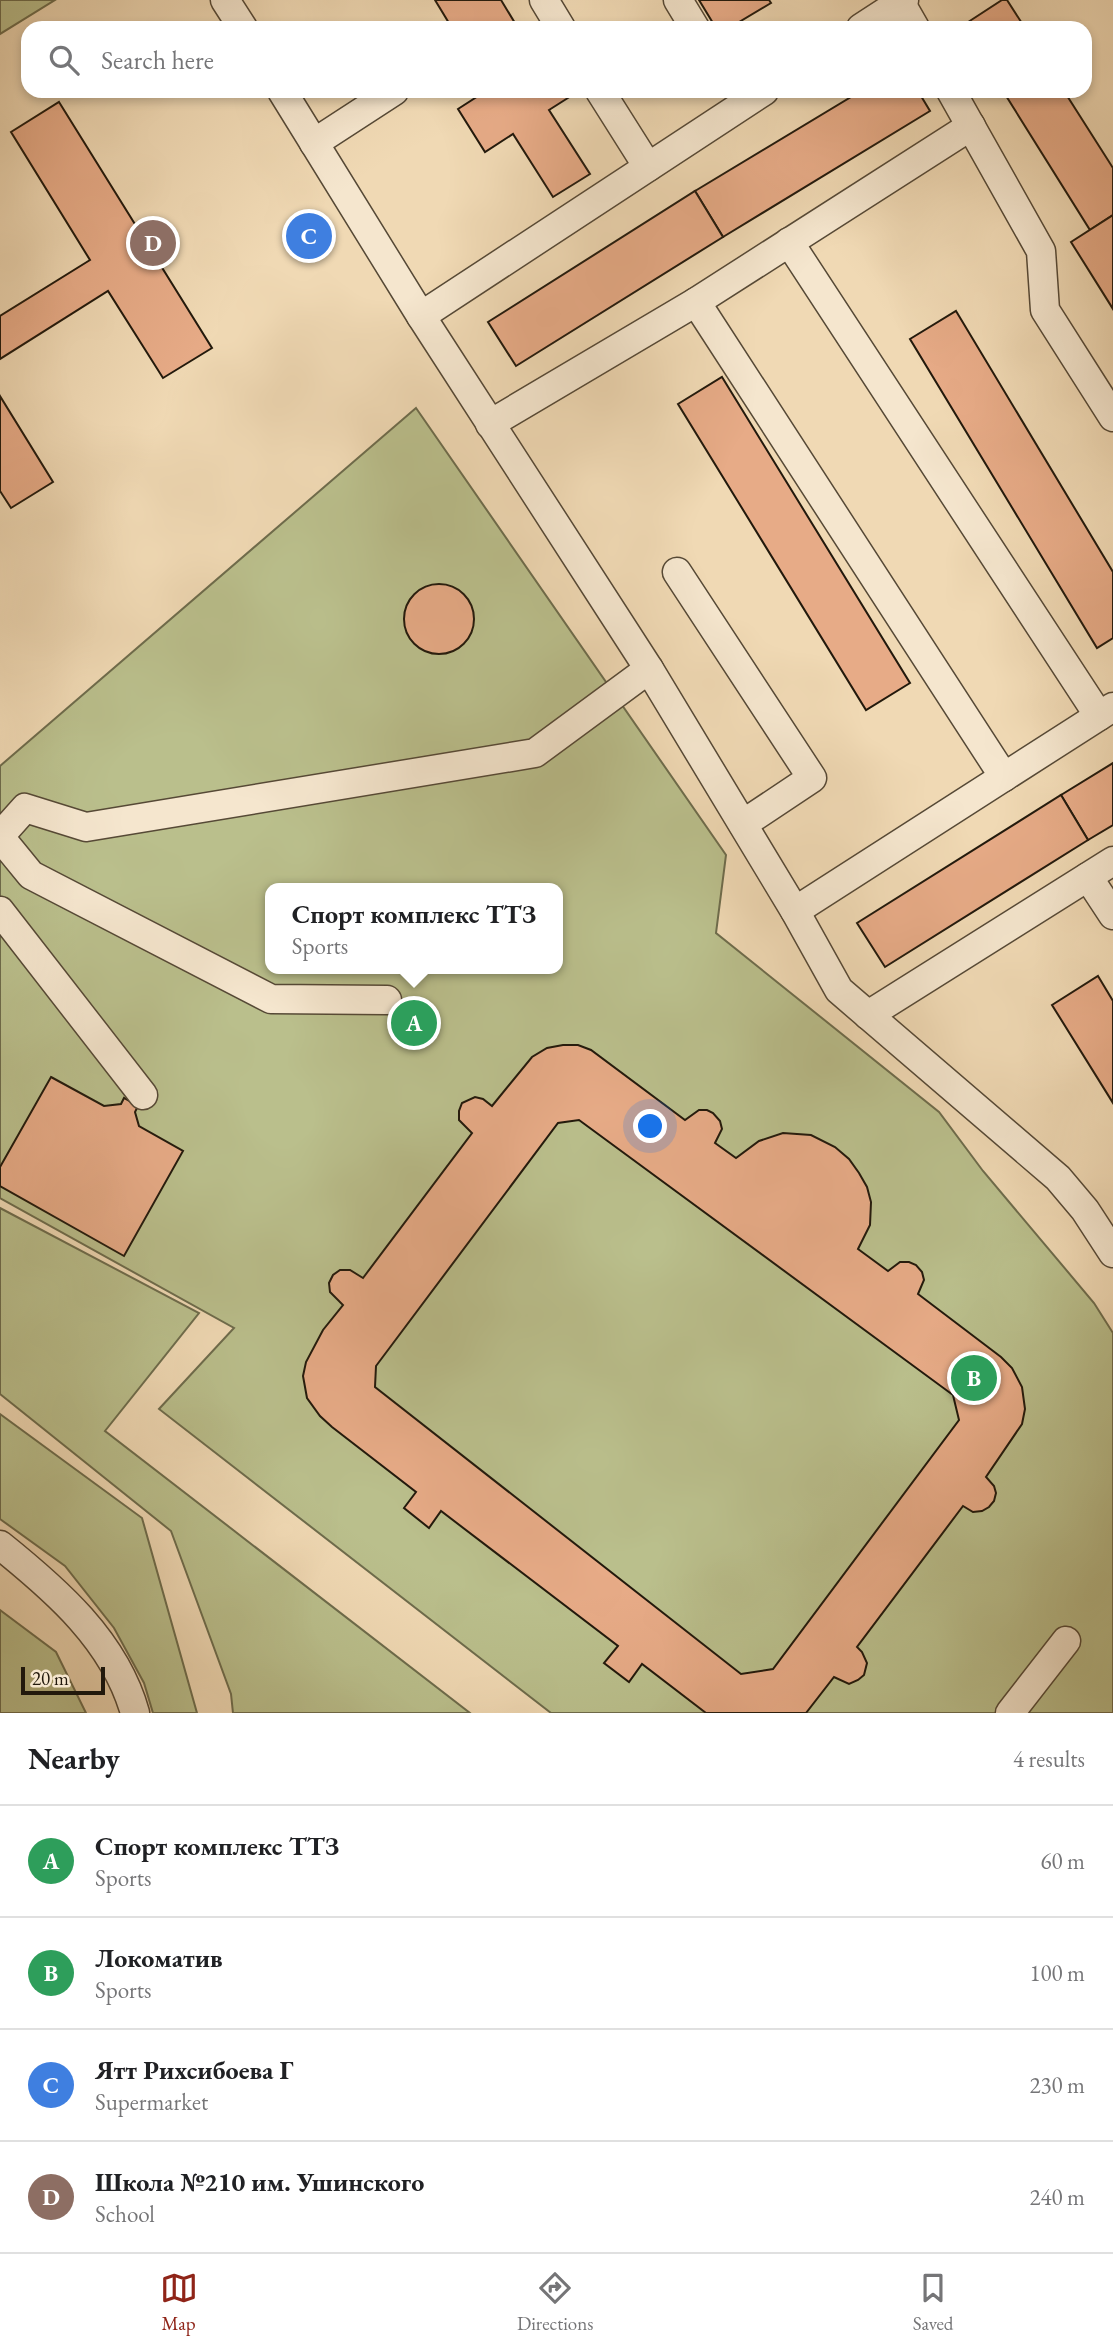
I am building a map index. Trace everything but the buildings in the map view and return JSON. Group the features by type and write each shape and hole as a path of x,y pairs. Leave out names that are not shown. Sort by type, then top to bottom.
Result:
{"street":[{"path":"225,0 238,21"},
{"path":"544,0 557,21"},
{"path":"678,0 691,21"},
{"path":"871,21 901,1 911,21"},
{"path":"286,98 421,316 649,669 839,990 1058,1178 1085,1210 1113,1253"},
{"path":"314,143 383,98"},
{"path":"604,98 648,167"},
{"path":"421,316 648,167 743,98"},
{"path":"955,98 1041,251 1045,310 1113,417"},
{"path":"490,424 696,302 971,126"},
{"path":"789,242 1106,711 794,911"},
{"path":"696,302 1004,777"},
{"path":"677,572 813,778 743,824"},
{"path":"387,1000 271,999 31,875 0,837 25,808 86,827 535,753 649,669"},
{"path":"868,1015 1113,861"},
{"path":"1088,877 1113,915"},
{"path":"0,911 143,1095"},
{"path":"0,1545 60,1596 99,1640 129,1692 135,1713"},
{"path":"1010,1713 1066,1642"}],"green space":[{"path":"0,0 55,0 21,21 0,34"},
{"path":"416,408 726,855 716,933 939,1112 983,1171 1094,1303 1113,1333 1113,1713 551,1713 159,1409 234,1328 0,1198 0,766"},
{"path":"0,1208 199,1313 105,1431 470,1713 233,1713 231,1694 171,1531 0,1394"},
{"path":"0,1414 142,1518 197,1713 153,1713 144,1683 114,1628 65,1566 0,1519"},
{"path":"0,1610 56,1652 86,1713 0,1713"}],"place":[{"name":"Ятт Рихсибоева Г","path":"309,236"},
{"name":"Школа №210 им. Ушинского","path":"153,243"},
{"name":"Спорт комплекс ТТЗ","path":"414,1023"},
{"name":"Локоматив","path":"974,1378"}]}
